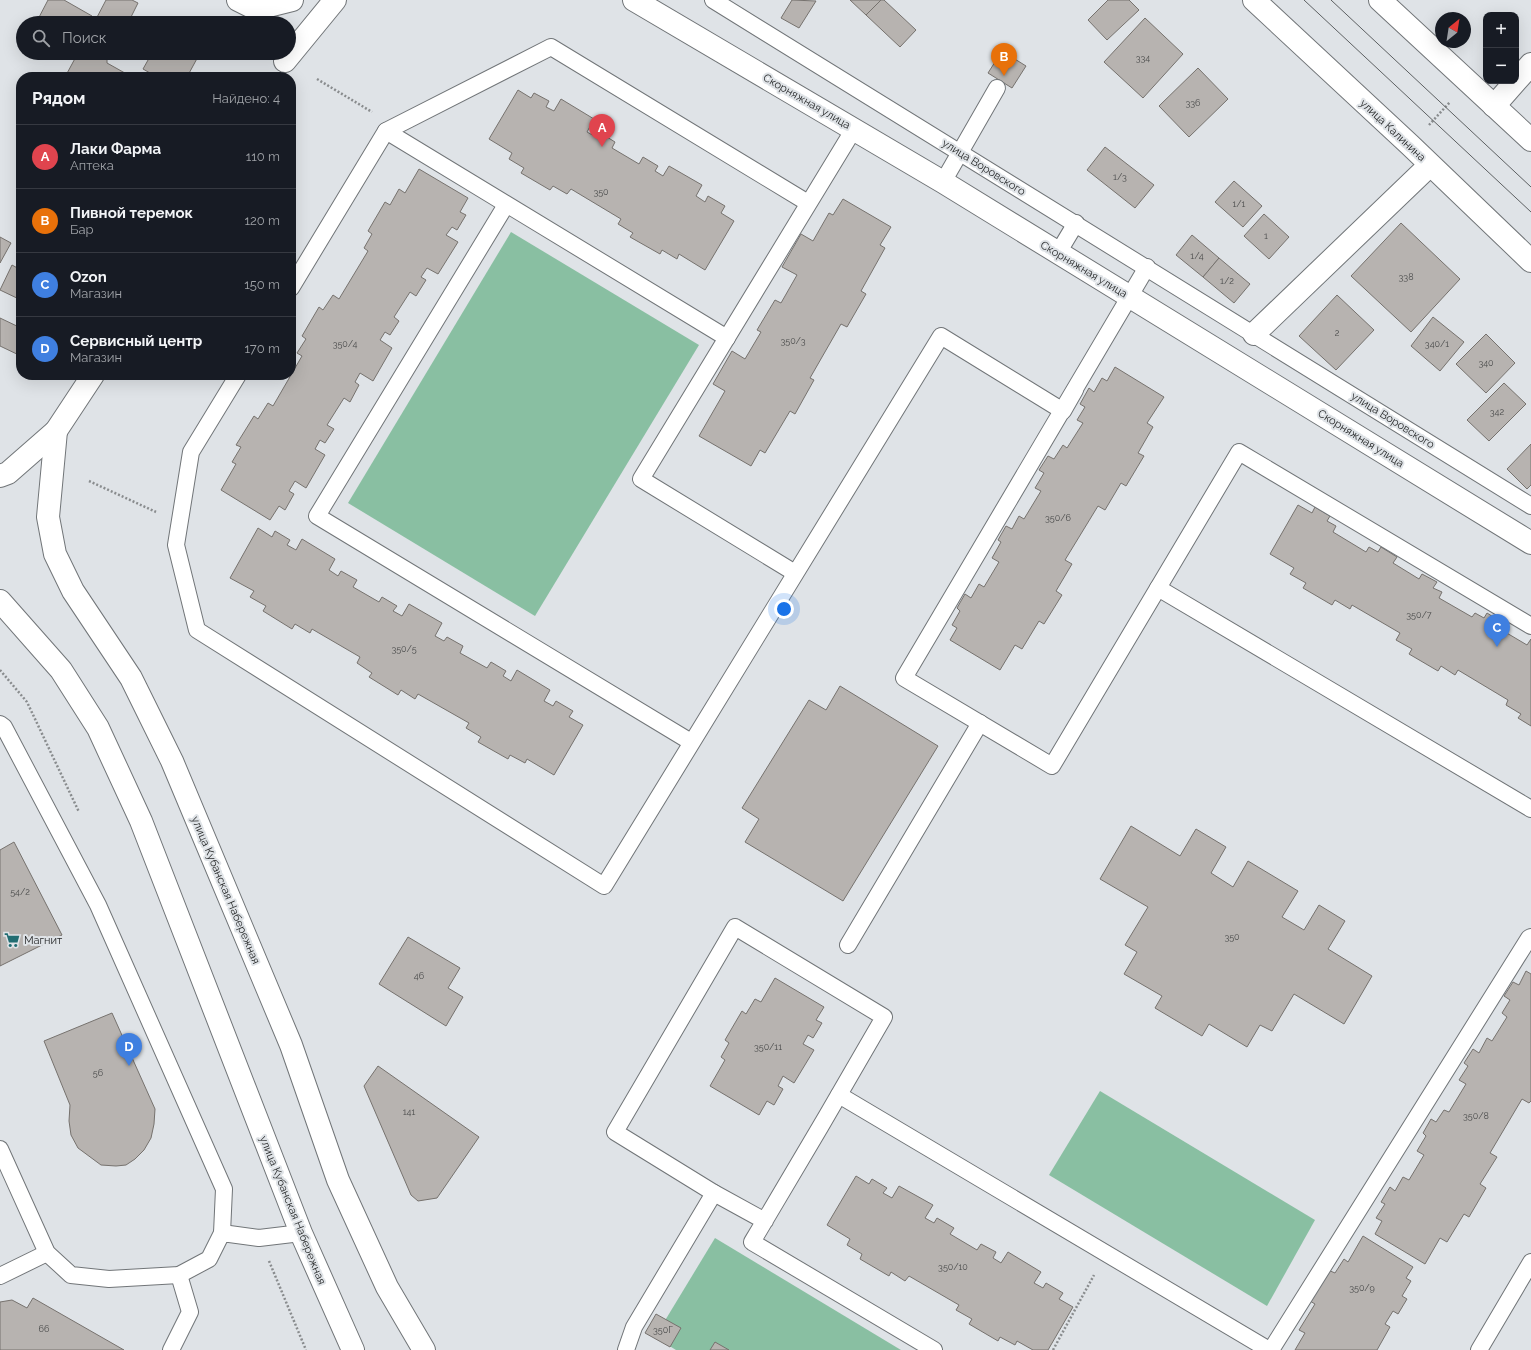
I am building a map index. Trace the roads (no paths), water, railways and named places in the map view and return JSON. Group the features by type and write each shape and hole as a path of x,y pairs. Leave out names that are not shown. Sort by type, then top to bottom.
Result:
{"main road":[{"path":"253,11 292,0"},
{"path":"296,47 335,0"},
{"name":"Скорняжная улица","path":"634,0 942,182 1531,543"},
{"name":"улица Калинина","path":"1254,0 1410,145 1531,261"},
{"path":"1380,0 1531,140"},
{"path":"1494,106 1531,64"},
{"path":"1254,334 1430,165"},
{"path":"0,476 8,473 56,431 90,380"},
{"name":"улица Кубанская Набережная","path":"56,431 48,517 55,554 73,591 131,678 172,761 291,1045 338,1180 388,1287 424,1350"},
{"name":"улица Кубанская Набережная","path":"0,601 61,670 98,728 141,821 301,1233 353,1350"}],"lane":[{"name":"улица Воровского","path":"713,0 1076,223 1531,506"},
{"path":"296,280 386,131 550,47 808,203"},
{"path":"942,182 997,88"},
{"path":"795,573 641,479 854,129"},
{"path":"386,131 727,338"},
{"path":"506,205 317,516 691,742"},
{"path":"1058,253 1076,223"},
{"path":"1147,267 1076,390 904,678 1052,766 1239,452 1531,626"},
{"path":"235,380 191,452 177,537 176,545 197,630 604,886 941,336 1063,411 1076,390"},
{"path":"1158,588 1531,809"},
{"path":"848,945 980,723"},
{"path":"0,724 8,734 98,905 224,1188 222,1234 208,1259 179,1274 109,1279 72,1274 47,1253 0,1149"},
{"path":"765,1221 714,1193 615,1132 735,926 884,1017 839,1096 765,1221 752,1242 934,1350"},
{"path":"839,1096 1270,1350 1531,937"},
{"path":"626,1350 634,1327 714,1193"},
{"path":"222,1234 259,1238 301,1233"},
{"path":"0,1276 47,1253"},
{"path":"1479,1350 1531,1262"},
{"path":"171,1350 190,1312 179,1274"}],"tram line":[{"path":"1304,0 1531,212"},
{"path":"1331,0 1531,187"}],"place":[{"name":"Пивной теремок","path":"1004,76"},
{"name":"Лаки Фарма","path":"602,147"},
{"name":"Ozon","path":"1497,647"},
{"name":"Магнит","path":"12,940"},
{"name":"Сервисный центр","path":"129,1066"}]}
